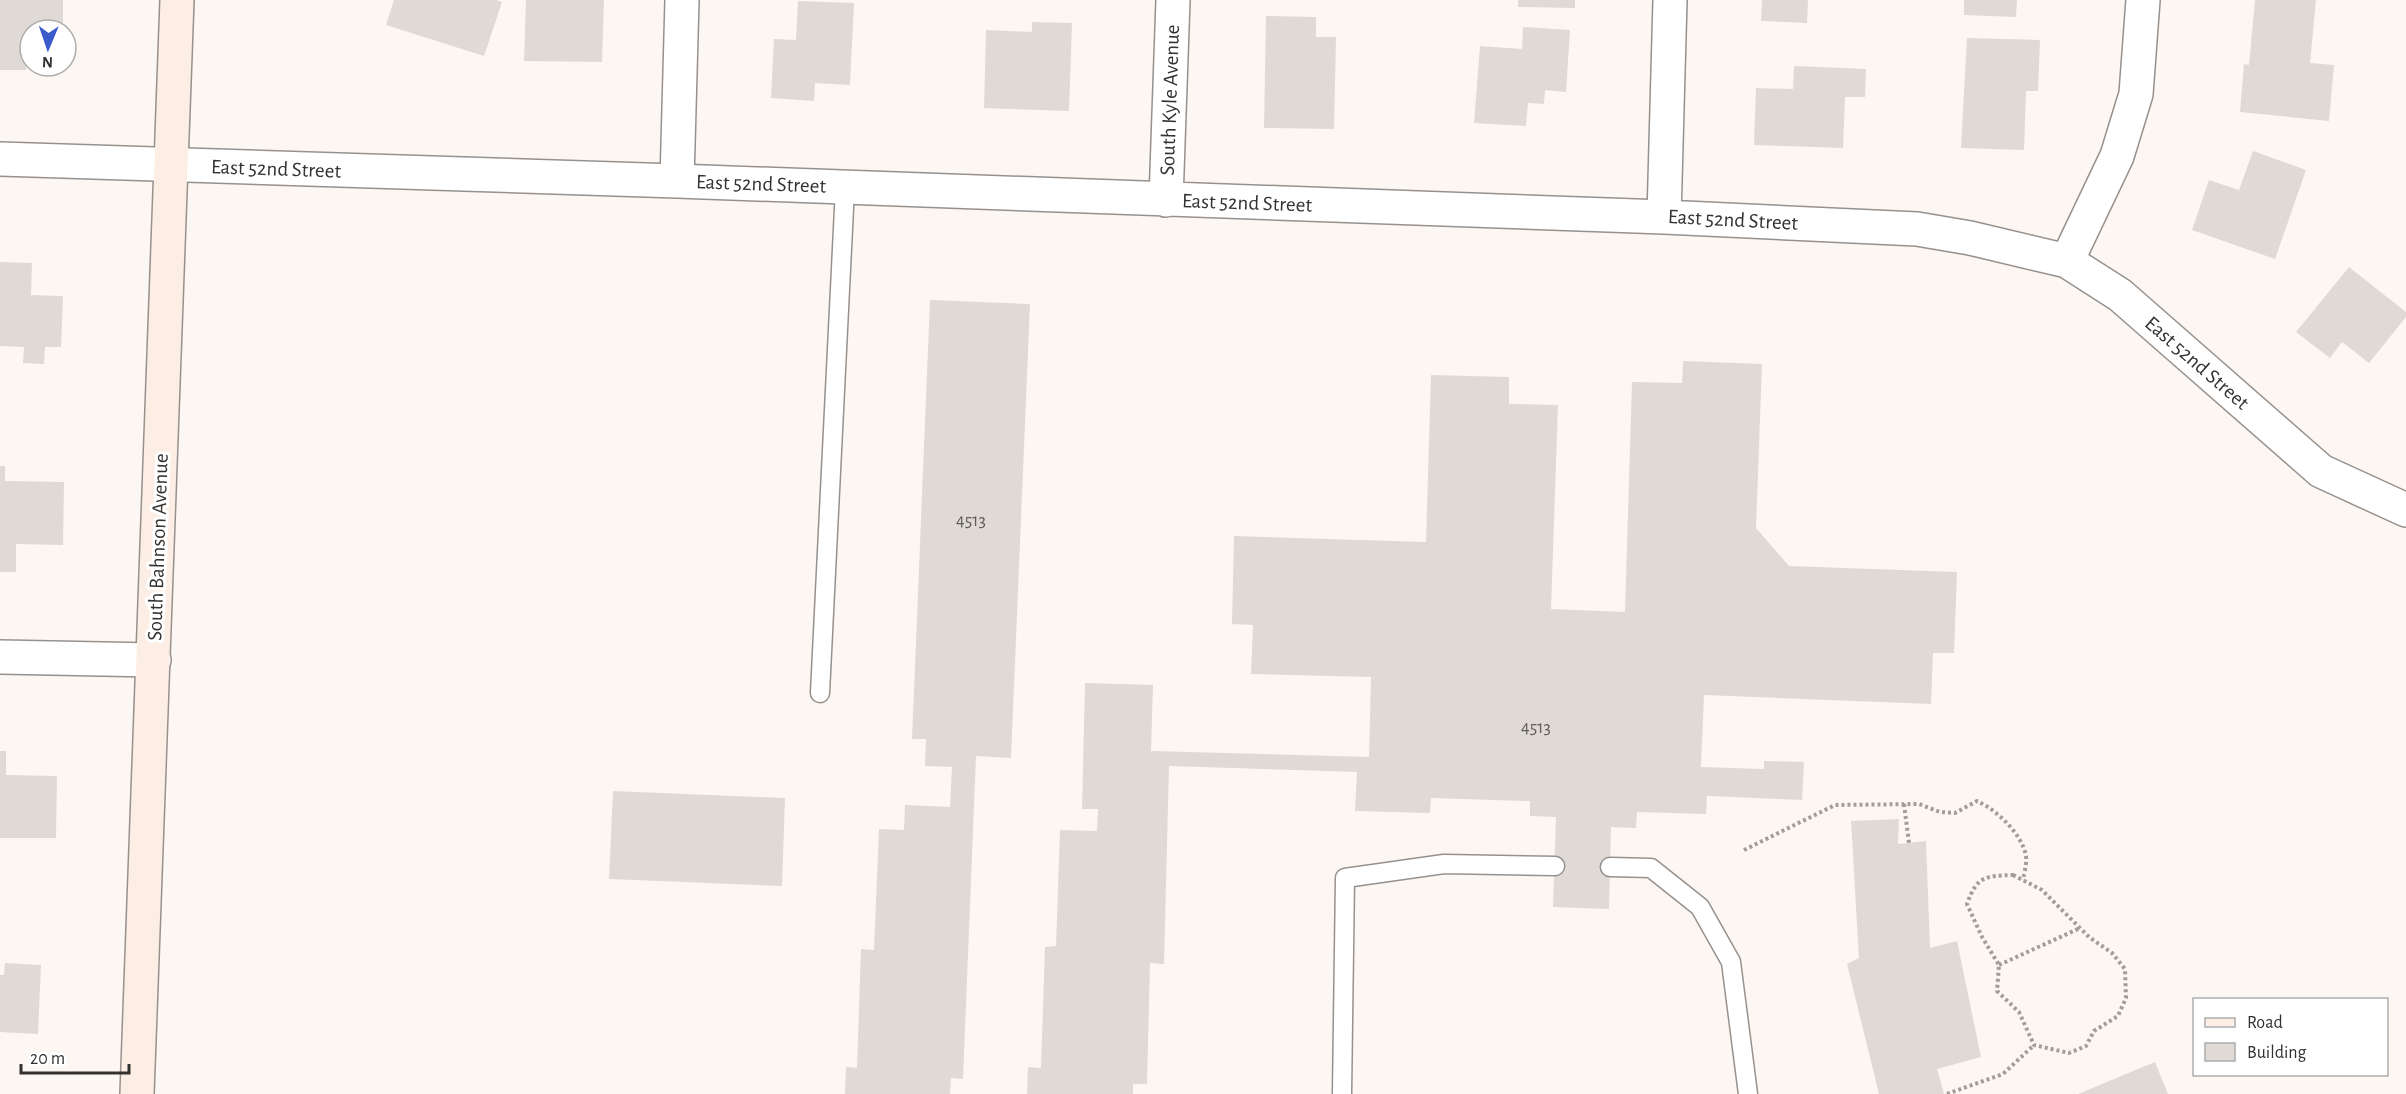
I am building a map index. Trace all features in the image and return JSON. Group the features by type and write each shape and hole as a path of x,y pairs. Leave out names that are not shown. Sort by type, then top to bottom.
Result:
{"street":[{"name":"South Bahnson Avenue","path":"137,1094 177,0"},
{"path":"677,181 682,0"},
{"name":"South Kyle Avenue","path":"1166,200 1173,0"},
{"path":"1664,217 1671,0"},
{"path":"2067,261 2117,156 2136,94 2143,0"},
{"name":"East 52nd Street","path":"0,159 1664,217 1917,229 1970,238 2067,261 2120,295 2321,471 2406,510"},
{"path":"0,657 154,660"}],"lane":[{"path":"820,693 845,188"},
{"path":"1341,1094 1345,878 1444,864 1555,866"},
{"path":"1610,867 1651,868 1700,907 1731,962 1748,1094"}],"path":[{"path":"1744,850 1835,805 1920,804 1940,812 1955,813 1977,801 1990,807 2021,841 2026,859 2023,880"},
{"path":"1904,804 1908,843"},
{"path":"2013,875 2042,890 2080,928 2112,953 2125,969 2126,998 2118,1016 2094,1031 2086,1047 2069,1053 2034,1045 2019,1012 1997,991 1999,965 1982,937 1968,904 1973,887 1986,876 2013,875"},
{"path":"1999,965 2080,928"},
{"path":"1947,1094 2004,1074 2034,1045"}],"building":[{"path":"0,0 63,0 63,18 18,18 18,70 0,70"},
{"path":"394,0 496,0 502,2 484,56 386,25"},
{"path":"526,0 604,0 602,62 524,61"},
{"path":"1518,0 1575,0 1575,8 1518,7"},
{"path":"1762,0 1808,0 1807,23 1761,21"},
{"path":"1964,0 2017,0 2016,17 1964,15"},
{"path":"2255,0 2316,0 2310,63 2334,65 2329,121 2240,112 2244,64 2249,65"},
{"path":"798,1 854,3 850,85 815,83 814,101 771,98 774,39 796,40"},
{"path":"1266,16 1316,17 1316,37 1336,37 1334,129 1264,128"},
{"path":"1032,22 1072,23 1069,111 984,108 986,30 1032,32"},
{"path":"1523,27 1570,30 1566,92 1545,90 1544,104 1528,103 1526,126 1474,123 1480,46 1522,49"},
{"path":"1967,38 2040,40 2038,91 2026,91 2024,150 1961,148"},
{"path":"1794,66 1866,69 1865,97 1845,97 1843,148 1754,145 1756,88 1793,89"},
{"path":"2253,151 2306,170 2275,259 2192,230 2209,180 2239,190"},
{"path":"0,262 32,263 31,295 63,296 61,347 45,347 44,364 23,363 24,347 0,346"},
{"path":"2349,267 2406,312 2406,317 2369,363 2342,342 2330,358 2296,332"},
{"path":"930,300 1030,304 1011,758 976,756 963,1079 951,1078 950,1094 845,1094 846,1067 857,1068 861,949 874,950 879,829 904,830 905,805 950,807 952,767 925,766 926,739 912,739"},
{"path":"1683,361 1762,364 1756,528 1789,566 1957,572 1954,653 1933,653 1931,704 1704,695 1701,767 1764,769 1764,761 1804,762 1802,800 1707,796 1706,814 1637,812 1636,828 1611,827 1609,909 1553,907 1556,817 1530,816 1530,801 1431,798 1430,813 1355,811 1357,772 1169,766 1164,964 1150,963 1147,1084 1133,1084 1133,1094 1027,1094 1028,1067 1041,1068 1045,947 1056,946 1060,830 1097,831 1098,809 1082,809 1085,683 1153,685 1151,751 1369,757 1371,677 1251,674 1253,625 1232,624 1234,536 1426,542 1431,375 1509,377 1509,404 1558,405 1551,609 1625,612 1632,382 1682,383"},
{"path":"0,466 5,466 5,481 64,482 63,545 16,544 16,572 0,572"},
{"path":"0,751 6,751 6,775 57,776 56,838 0,838"},
{"path":"613,791 785,798 782,886 609,879"},
{"path":"1899,819 1898,844 1926,841 1930,948 1957,941 1981,1057 1937,1069 1944,1094 1879,1094 1847,964 1859,958 1851,821"},
{"path":"5,963 41,965 38,1034 0,1032 0,975 4,975"},
{"path":"2155,1062 2168,1094 2078,1094"}]}
